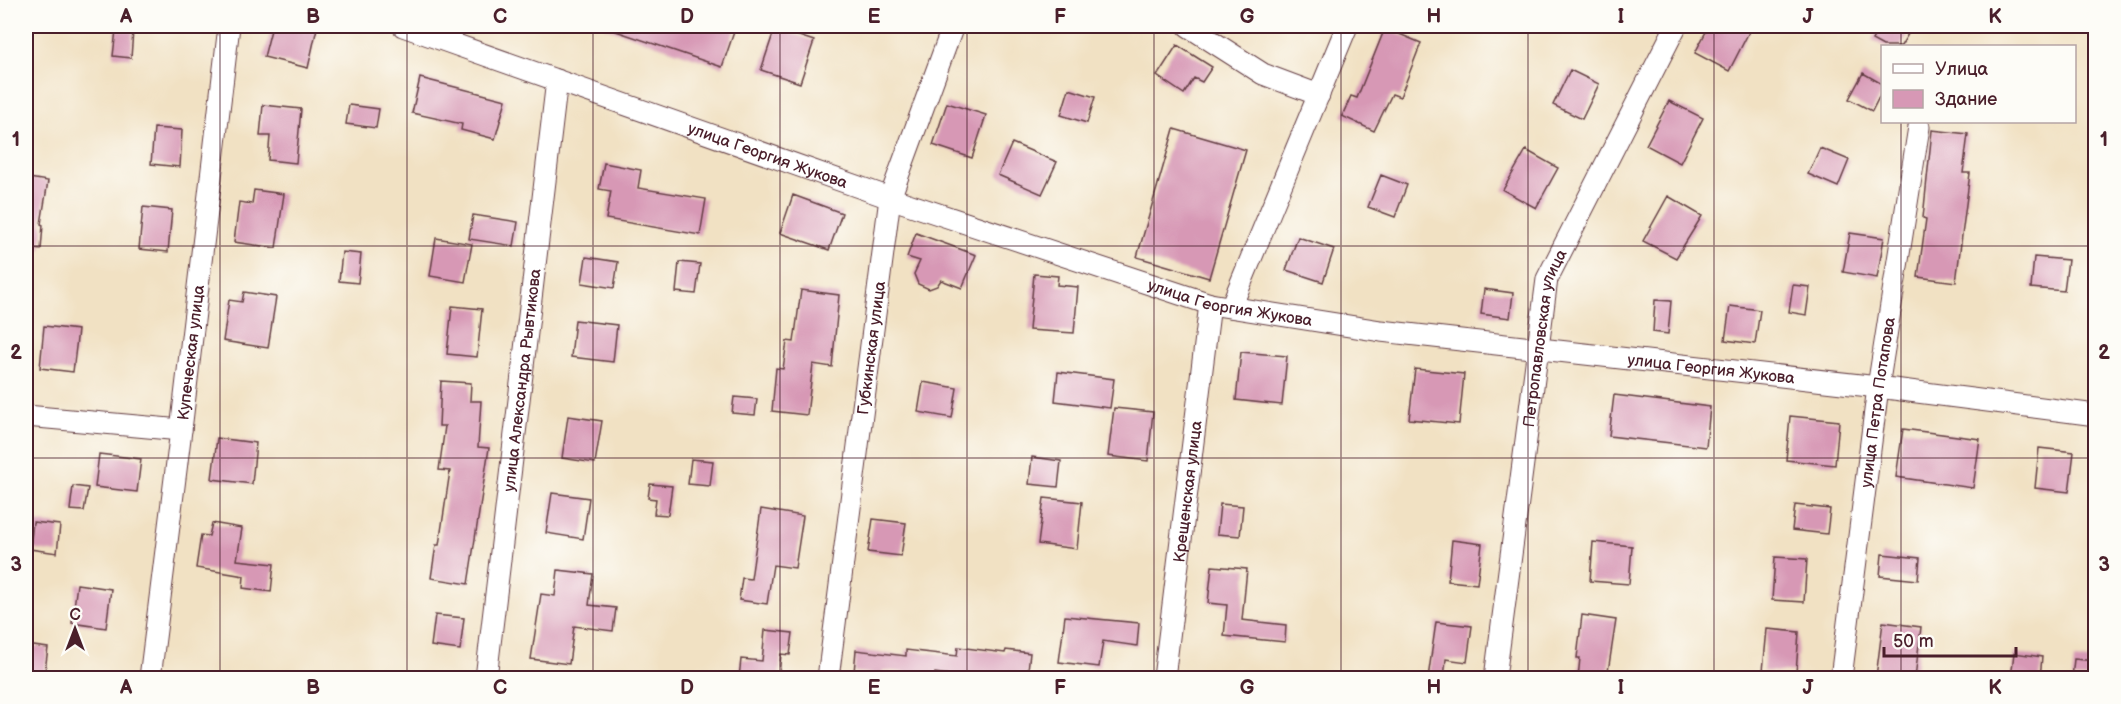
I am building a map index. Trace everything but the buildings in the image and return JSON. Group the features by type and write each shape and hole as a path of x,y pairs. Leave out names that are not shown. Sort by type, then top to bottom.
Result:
{"street":[{"name":"Купеческая улица","path":"150,678 229,26"},
{"name":"улица Георгия Жукова","path":"403,26 890,198 1221,306 1381,331 1878,387 2096,415"},
{"name":"Губкинская улица","path":"828,678 890,198 953,26"},
{"path":"1188,26 1263,74 1318,95"},
{"name":"Крещенская улица","path":"1164,678 1221,306 1318,95 1347,26"},
{"name":"Петропавловская улица","path":"1495,678 1546,279 1676,26"},
{"name":"улица Александра Рывтикова","path":"486,678 557,80"},
{"name":"улица Петра Потапова","path":"1841,678 1878,387 1919,127"},
{"path":"26,416 181,430"}]}
